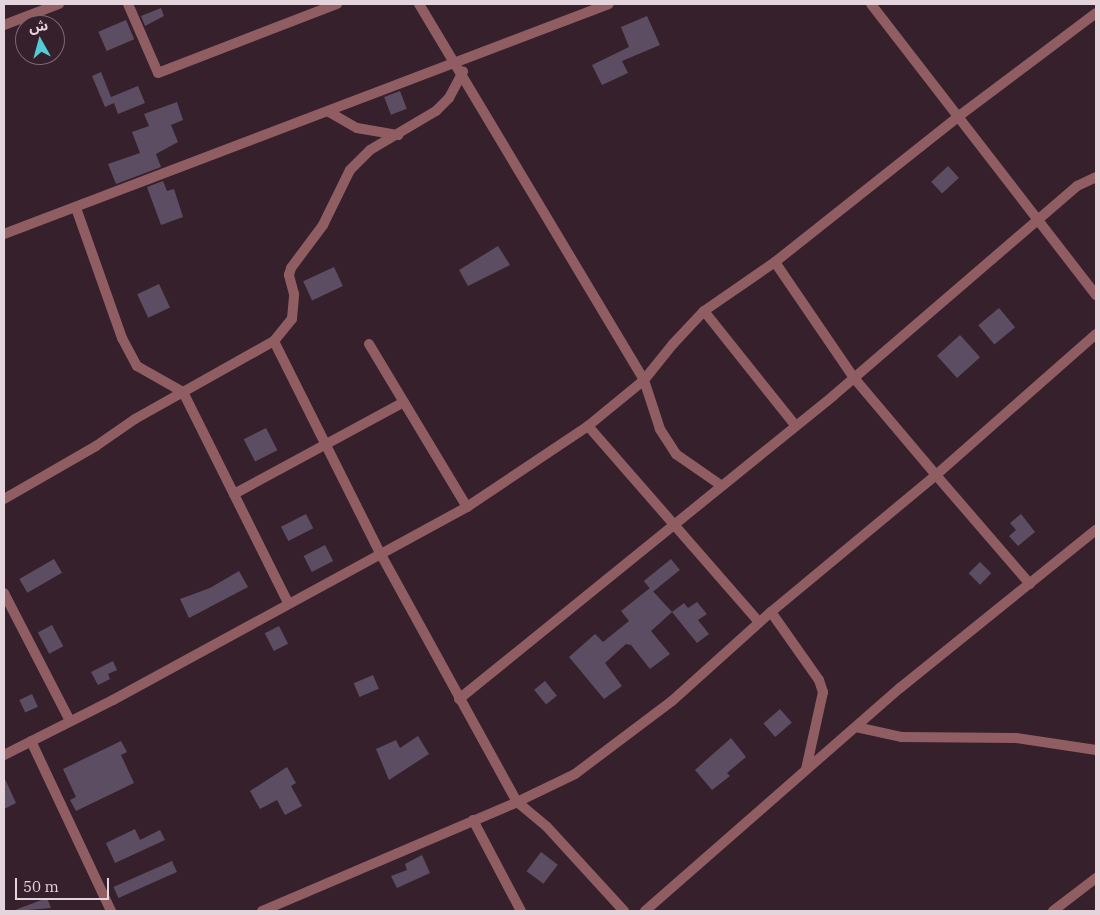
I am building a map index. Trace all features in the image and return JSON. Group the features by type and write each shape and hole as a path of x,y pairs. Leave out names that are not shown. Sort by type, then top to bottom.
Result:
{"street":[{"path":"4,25 59,4"},
{"path":"128,4 158,73 337,4"},
{"path":"419,4 463,72 644,380 666,442 676,454 722,486"},
{"path":"4,234 609,4"},
{"path":"871,4 1096,296"},
{"path":"4,755 467,507 588,426 644,380 704,311 774,262 959,116 1096,13"},
{"path":"4,499 183,392 274,341 292,319 294,294 289,275 290,268 323,225 350,170 370,150 436,111 448,98 463,72"},
{"path":"329,112 357,128 398,135"},
{"path":"459,699 854,378 1038,223 1077,186 1096,177"},
{"path":"76,208 122,338 137,366 183,392 288,603"},
{"path":"774,262 854,378 1030,584"},
{"path":"704,311 795,425"},
{"path":"263,911 517,802 575,774 672,701 759,622 936,475 1096,334"},
{"path":"274,341 380,553 517,802 546,826 624,911"},
{"path":"369,344 467,507"},
{"path":"234,494 404,402"},
{"path":"588,426 673,526 759,622"},
{"path":"645,911 806,769 1096,530"},
{"path":"4,593 70,721"},
{"path":"771,612 819,680 823,692 806,769"},
{"path":"856,727 901,737 1016,738 1096,750"},
{"path":"30,741 112,911"},
{"path":"473,820 521,911"},
{"path":"1053,911 1096,878"}],"building":[{"path":"161,8 164,16 145,26 141,16"},
{"path":"647,16 660,45 622,61 628,73 602,85 592,65 629,47 621,27"},
{"path":"126,20 134,39 107,51 98,32"},
{"path":"101,72 111,97 138,86 145,103 118,114 114,103 105,107 92,76"},
{"path":"400,91 407,109 391,115 384,97"},
{"path":"177,102 183,120 171,125 178,142 156,154 161,167 116,184 108,164 140,153 132,132 149,126 144,114"},
{"path":"948,166 959,178 942,193 931,182"},
{"path":"163,181 167,191 174,189 183,217 161,225 147,187"},
{"path":"498,246 510,265 468,286 459,270"},
{"path":"334,267 343,286 312,300 303,281"},
{"path":"159,284 170,308 148,318 137,294"},
{"path":"999,308 1015,327 994,345 978,325"},
{"path":"960,335 980,357 957,378 937,356"},
{"path":"266,428 277,450 255,462 244,439"},
{"path":"306,514 313,528 288,541 281,527"},
{"path":"1021,514 1035,532 1018,546 1009,536 1016,530 1010,523"},
{"path":"325,545 333,561 312,572 304,556"},
{"path":"54,559 62,573 27,593 19,579"},
{"path":"671,559 680,570 653,592 644,581"},
{"path":"980,562 991,573 980,585 969,573"},
{"path":"239,571 248,587 189,618 180,599 210,588"},
{"path":"650,588 672,612 651,631 670,654 650,669 631,645 626,644 605,663 622,686 604,699 569,657 595,634 603,642 629,621 621,611"},
{"path":"697,602 707,614 698,620 709,634 697,643 672,612 684,603 688,608"},
{"path":"52,625 63,646 49,654 38,633"},
{"path":"279,626 288,644 274,651 265,633"},
{"path":"113,661 117,670 108,674 110,679 98,685 91,672"},
{"path":"373,675 379,689 360,697 354,683"},
{"path":"545,681 557,696 546,705 534,690"},
{"path":"32,694 38,707 25,713 19,700"},
{"path":"780,709 792,723 775,737 763,723"},
{"path":"418,736 429,754 389,780 376,749 396,740 400,748"},
{"path":"731,738 746,757 727,773 730,776 712,790 695,770"},
{"path":"121,741 127,752 121,755 134,783 76,811 70,800 76,797 63,769"},
{"path":"287,767 296,783 291,786 302,806 285,815 277,800 260,809 250,791"},
{"path":"4,777 16,803 4,809"},
{"path":"135,829 140,840 160,830 165,840 115,863 106,843"},
{"path":"541,852 558,865 543,884 527,871"},
{"path":"422,855 430,873 397,888 391,876 407,870 405,864"},
{"path":"172,861 177,872 118,898 114,887"},
{"path":"47,898 51,908 15,910"}]}
